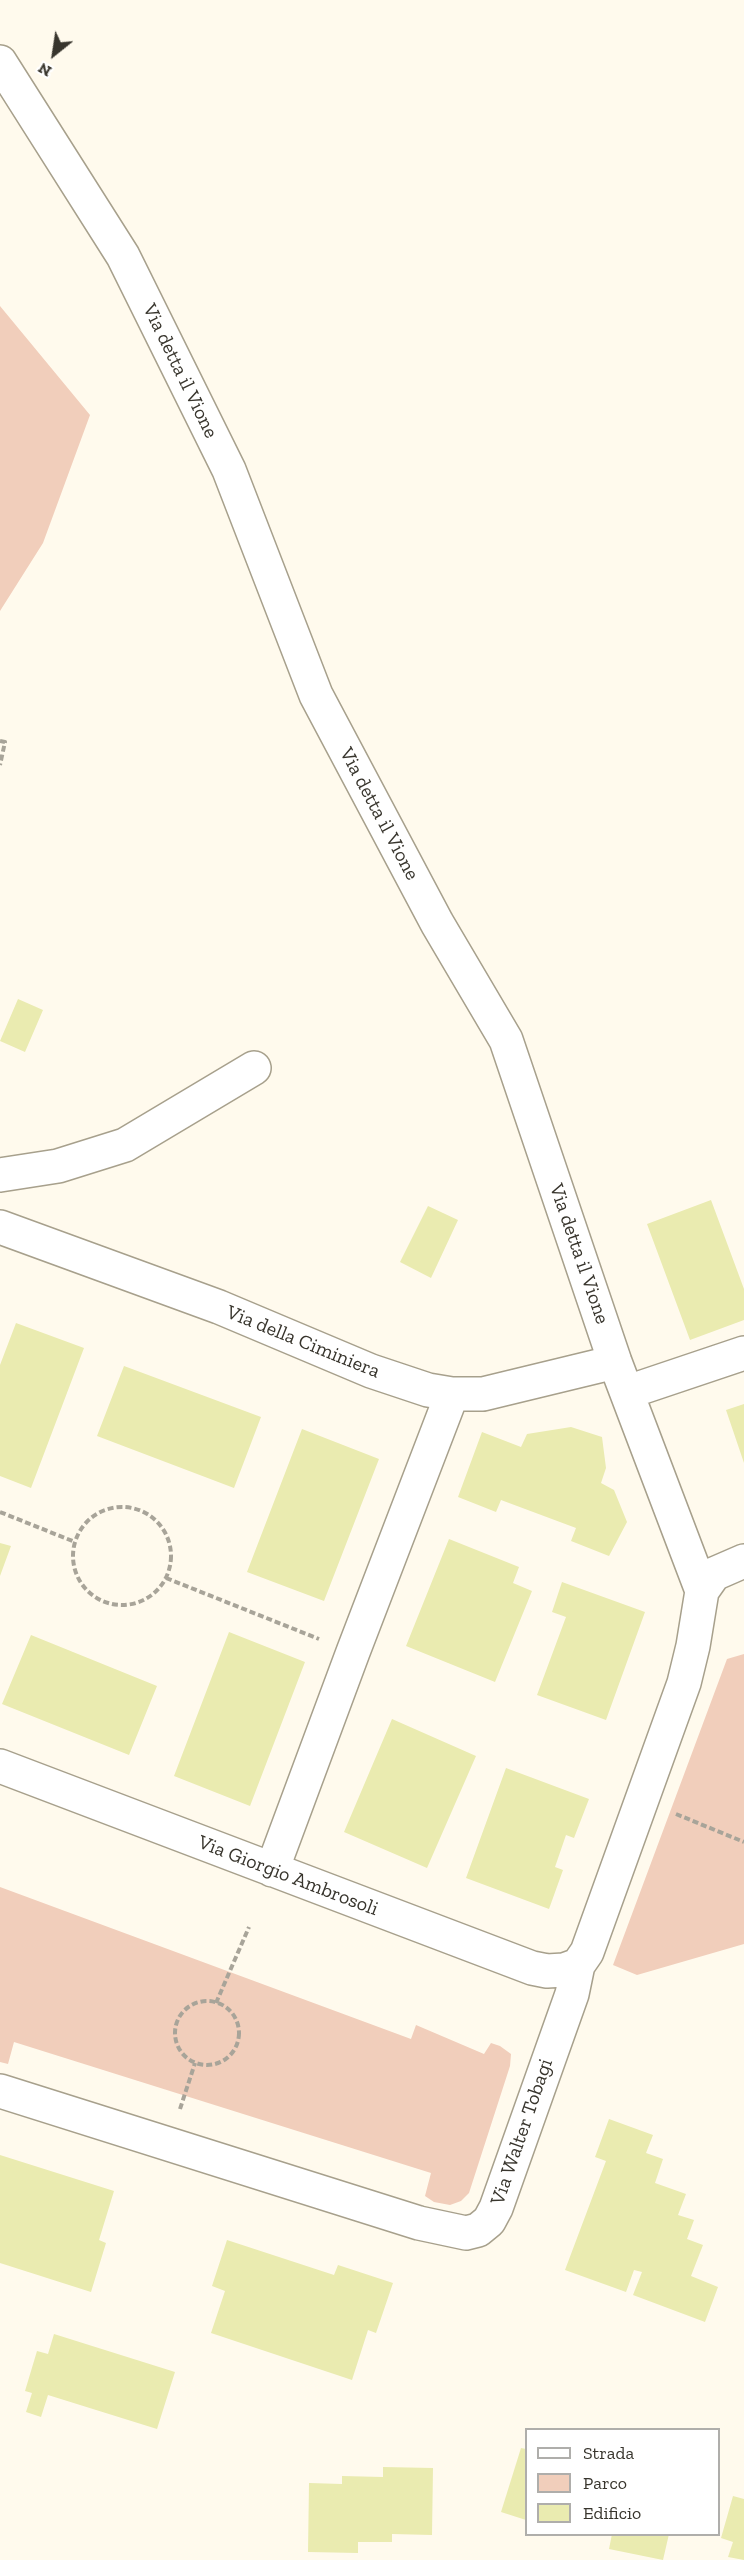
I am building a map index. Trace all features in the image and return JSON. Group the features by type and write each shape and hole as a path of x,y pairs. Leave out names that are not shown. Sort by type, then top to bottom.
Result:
{"street":[{"name":"Via detta il Vione","path":"0,62 123,256 229,470 316,695 437,923 506,1040 615,1362 702,1591"},
{"path":"0,1175 57,1166 125,1144 254,1068"},
{"name":"Via della Ciminiera","path":"0,1227 219,1307 371,1371 428,1390 452,1394 483,1394 615,1362"},
{"path":"627,1392 744,1353"},
{"path":"272,1870 452,1394"},
{"path":"702,1591 714,1574 744,1560"},
{"name":"Via Walter Tobagi","path":"0,2091 419,2223 466,2233 478,2230 489,2221 496,2208 572,1994 578,1965 587,1952 684,1683 702,1591"},
{"name":"Via Giorgio Ambrosoli","path":"0,1766 532,1968 547,1971 564,1970 578,1965"}],"path":[{"path":"0,741 5,742 0,765"},
{"path":"116,1507 132,1508 147,1514 160,1524 168,1538 172,1554 170,1570 166,1578 151,1596 137,1604 120,1606 104,1603 90,1594 80,1582 74,1567 75,1542 87,1522 100,1512 116,1507"},
{"path":"0,1512 75,1542"},
{"path":"166,1578 353,1652"},
{"path":"642,1800 744,1842"},
{"path":"216,2003 249,1927"},
{"path":"203,2000 216,2003 232,2013 237,2022 239,2033 237,2043 232,2053 225,2059 205,2065 195,2063 179,2049 174,2029 177,2019 193,2003 203,2000"},
{"path":"169,2144 195,2063"}],"green space":[{"path":"0,306 90,415 43,543 0,611"},
{"path":"744,1654 744,1944 637,1975 613,1965 727,1659"},
{"path":"0,1887 411,2039 416,2025 484,2054 491,2043 500,2046 511,2054 510,2066 469,2193 461,2201 450,2205 434,2202 425,2196 431,2173 14,2042 8,2064 0,2062"}],"building":[{"path":"18,999 43,1010 25,1052 0,1041"},
{"path":"711,1200 744,1289 744,1320 690,1340 647,1224"},
{"path":"428,1206 458,1220 431,1278 400,1262"},
{"path":"16,1323 84,1348 31,1488 0,1476 0,1365"},
{"path":"124,1366 261,1417 234,1488 97,1436"},
{"path":"744,1404 744,1463 726,1410"},
{"path":"571,1427 602,1437 606,1468 601,1483 614,1490 627,1522 609,1556 571,1541 576,1528 501,1500 496,1512 458,1497 482,1432 521,1447 527,1434"},
{"path":"302,1429 379,1459 324,1601 247,1572"},
{"path":"449,1539 519,1567 513,1583 532,1591 495,1682 406,1646"},
{"path":"0,1543 11,1546 0,1576"},
{"path":"562,1582 645,1612 606,1720 537,1695 566,1617 552,1612"},
{"path":"229,1632 305,1662 250,1806 174,1776"},
{"path":"31,1635 157,1686 129,1755 2,1704"},
{"path":"392,1719 476,1756 427,1868 344,1832"},
{"path":"506,1768 589,1799 574,1838 566,1835 555,1867 563,1870 549,1909 466,1878"},
{"path":"609,2119 653,2135 646,2153 663,2159 655,2183 686,2194 678,2215 694,2220 687,2239 703,2245 691,2276 718,2287 705,2322 633,2295 642,2272 634,2270 626,2292 565,2270 606,2161 595,2157"},
{"path":"0,2155 114,2191 99,2240 106,2243 91,2292 0,2263"},
{"path":"227,2240 334,2275 338,2265 393,2283 376,2333 368,2330 352,2380 211,2333 225,2291 212,2286"},
{"path":"54,2334 175,2372 157,2429 48,2395 41,2417 26,2412 32,2393 25,2391 37,2351 48,2354"},
{"path":"521,2448 525,2449 525,2520 501,2512"},
{"path":"383,2467 433,2468 432,2535 392,2534 392,2542 358,2542 358,2553 308,2552 309,2483 342,2484 342,2476 383,2477"},
{"path":"733,2496 744,2499 744,2560 728,2557 733,2542 721,2538"},
{"path":"612,2536 669,2536 663,2560 609,2549"}]}
